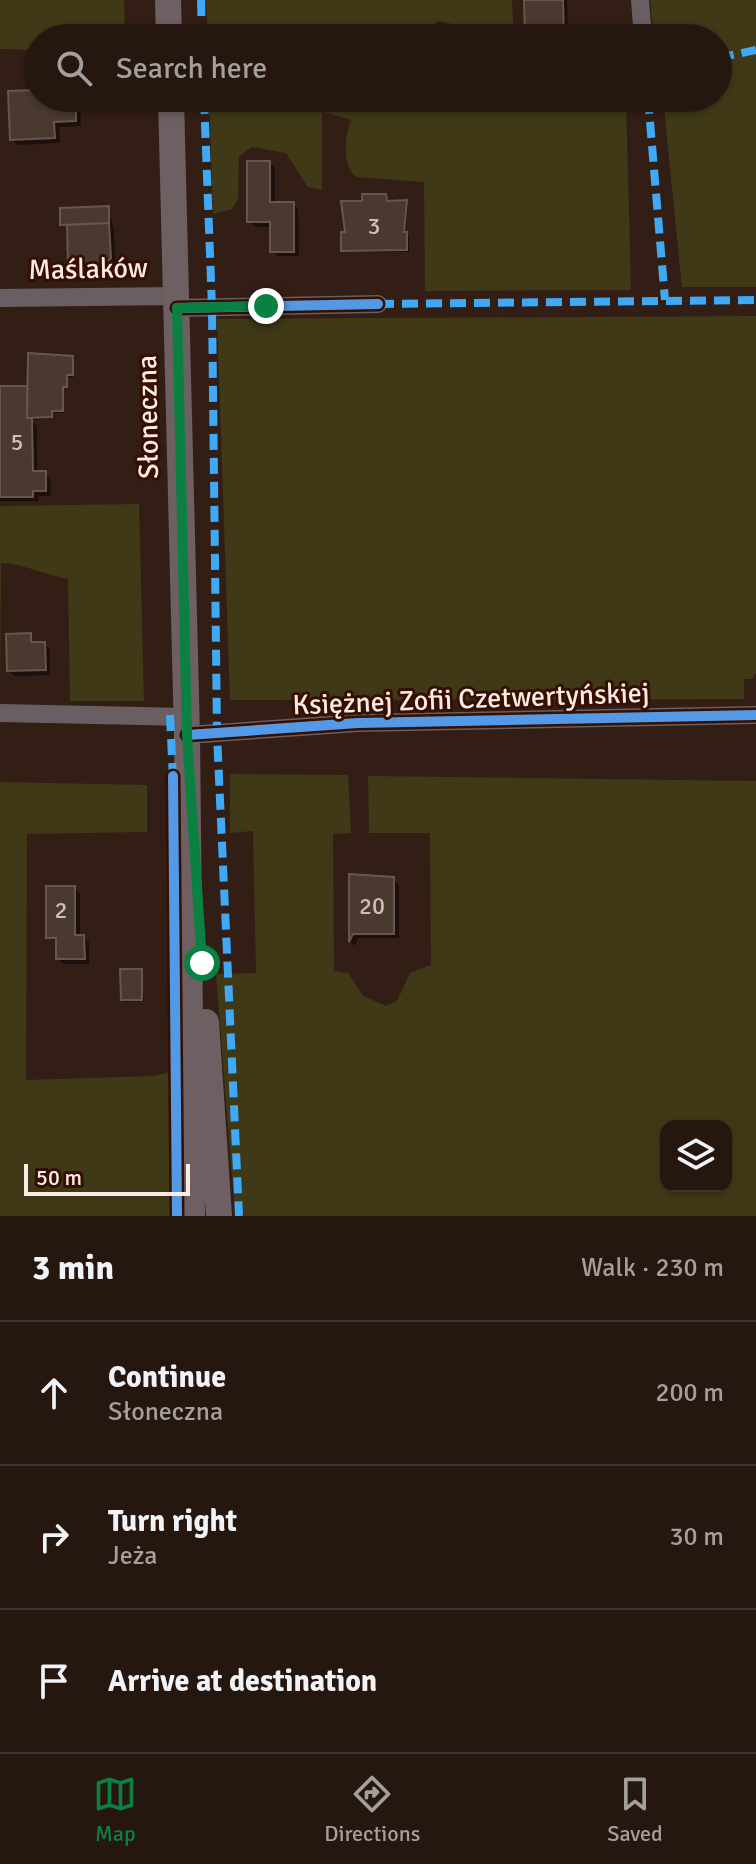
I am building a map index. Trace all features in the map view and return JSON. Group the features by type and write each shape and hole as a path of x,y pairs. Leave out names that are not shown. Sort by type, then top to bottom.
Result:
{"main road":[{"path":"168,0 169,24"},
{"name":"Słoneczna","path":"171,112 187,726 192,1216"},
{"name":"Słoneczna","path":"187,726 219,1216"}],"street":[{"path":"640,0 642,24"},
{"name":"Maślaków","path":"0,298 378,304"},
{"name":"Księżnej Zofii Czetwertyńskiej","path":"0,713 187,726 756,715"}],"shaded area":[{"path":"0,0 124,0 125,24 24,24 24,50 0,49"},
{"path":"206,0 512,0 513,24 452,24 439,21 433,24 207,24"},
{"path":"650,0 756,0 756,287 682,287 664,112 732,112 732,24 653,24"},
{"path":"209,112 322,112 322,190 308,187 286,153 252,147 239,156 238,199 232,209 213,214"},
{"path":"322,112 626,112 631,290 425,291 424,182 356,177 346,158 347,133 352,120"},
{"path":"756,316 756,673 752,679 744,679 744,699 230,700 217,319"},
{"path":"139,504 144,701 70,701 68,579 1,563 0,701 0,506"},
{"path":"230,774 348,775 351,833 333,834 334,971 348,973 363,996 386,1006 397,1001 410,973 431,965 430,833 369,833 368,776 756,781 756,1216 243,1216 234,1202 216,974 256,973 253,831 230,833"},
{"path":"0,782 147,785 147,832 27,834 26,1080 154,1076 169,1072 170,1216 0,1216"}],"building":[{"path":"524,0 563,0 564,24 525,24"},
{"path":"24,90 24,112 76,112 76,121 54,122 55,138 10,140 8,91"},
{"path":"247,161 270,161 270,202 294,202 294,252 270,252 270,222 247,222"},
{"path":"362,194 386,194 387,201 407,200 404,232 407,232 407,250 341,251 341,232 345,232 341,201 362,201"},
{"path":"109,206 109,223 60,225 60,208"},
{"path":"109,223 111,258 106,263 68,264 67,225"},
{"path":"28,353 73,356 73,375 67,375 67,387 63,387 63,411 52,411 52,417 27,418"},
{"path":"0,386 27,386 27,418 32,418 33,471 46,471 46,491 33,491 33,497 0,497"},
{"path":"31,633 31,642 45,642 46,670 7,671 6,634"},
{"path":"349,874 394,877 394,934 353,934 349,942"},
{"path":"46,886 75,886 75,935 84,935 85,959 56,959 56,938 46,938"},
{"path":"120,969 142,969 142,1000 121,1000"}],"marked path":[{"path":"201,0 202,24"},
{"path":"732,55 756,50"},
{"path":"205,112 212,307 217,734 239,1216"},
{"path":"649,112 665,300"},
{"path":"378,304 756,300"},
{"path":"170,715 173,780"}],"cycle path":[{"path":"177,308 378,304"},
{"path":"187,735 358,723 756,715"},
{"path":"173,776 177,1216"}],"route":[{"path":"202,963 187,735 177,308 266,306"}]}
